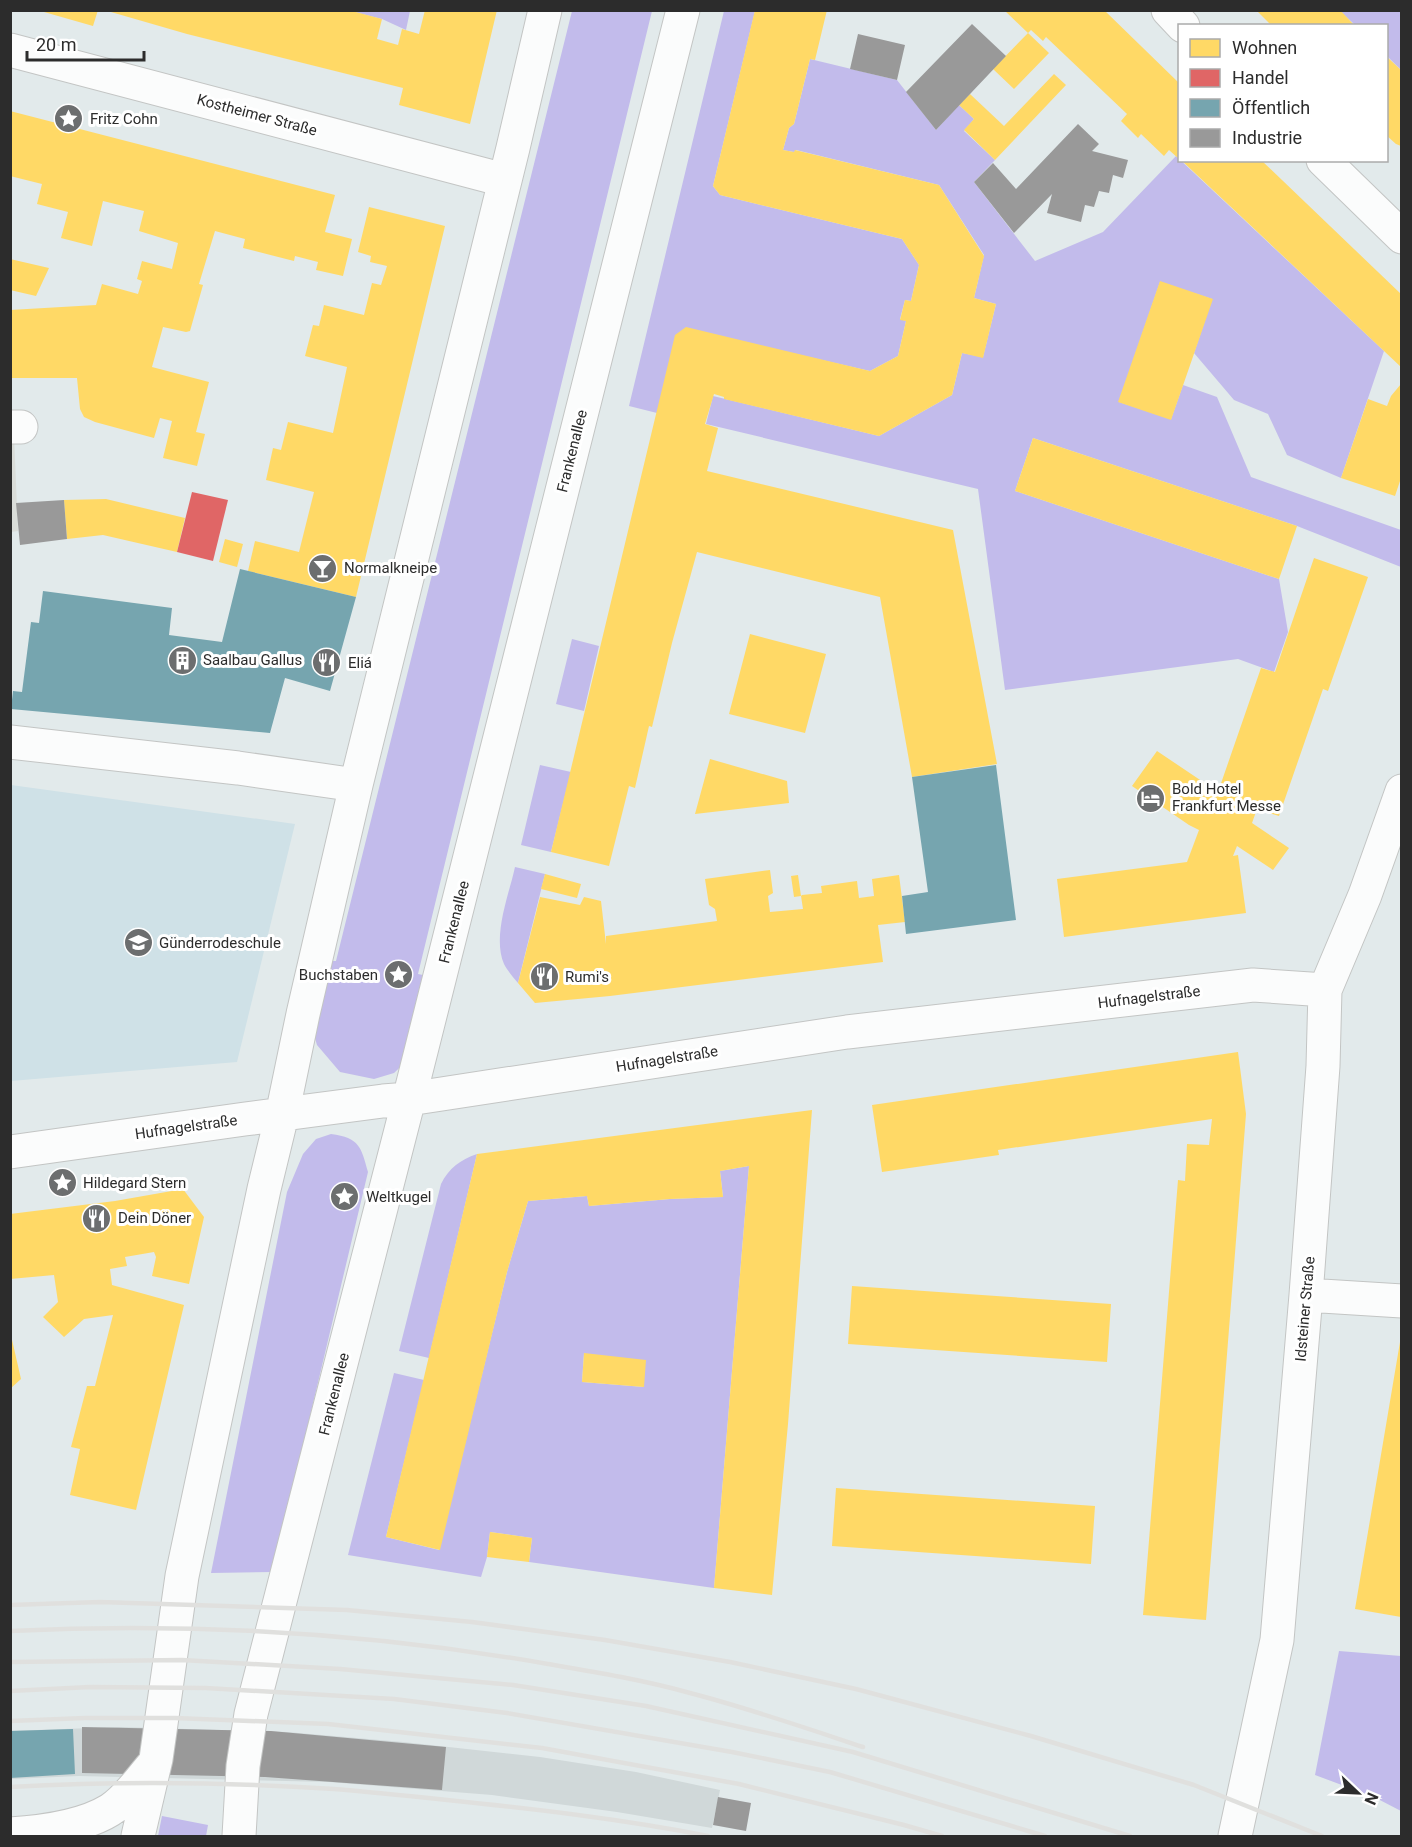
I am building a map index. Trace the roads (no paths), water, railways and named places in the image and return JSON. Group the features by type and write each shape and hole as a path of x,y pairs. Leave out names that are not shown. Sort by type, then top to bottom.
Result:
{"street":[{"path":"138,1836 156,1760 182,1576 303,1014 356,785 545,10"},
{"name":"Frankenallee","path":"239,1836 243,1766 251,1714 409,1099 683,10"},
{"path":"1168,10 1181,24"},
{"name":"Kostheimer Straße","path":"10,50 504,180"},
{"path":"1325,162 1401,237"},
{"path":"10,742 238,768 356,785"},
{"name":"Idsteiner Straße","path":"1235,1836 1277,1640 1323,1066 1325,990 1365,895 1401,791"},
{"name":"Hufnagelstraße","path":"10,1152 409,1099 848,1032 1253,985 1325,990"},
{"path":"1306,1295 1401,1301"},
{"path":"10,1834 29,1833 91,1820 111,1809 129,1794 156,1760"}],"railway":[{"path":"10,1605 100,1602 347,1610 472,1622 605,1640 730,1662 856,1689 1031,1736 1194,1785 1322,1836"},
{"path":"10,1631 213,1629 280,1632 415,1644 601,1673 672,1688 863,1747"},
{"path":"10,1662 182,1660 340,1669 513,1685 646,1706 853,1752 1130,1836"},
{"path":"10,1691 90,1687 206,1688 394,1699 507,1713 732,1752 830,1772 1045,1836"},
{"path":"10,1721 175,1718 328,1724 542,1748 739,1784 942,1836"},
{"path":"10,1787 172,1783 334,1789 545,1811 643,1824 708,1836"}],"place":[{"name":"Fritz Cohn","path":"69,119"},
{"name":"Normalkneipe","path":"323,568"},
{"name":"Saalbau Gallus","path":"182,660"},
{"name":"Eliá","path":"327,663"},
{"name":"Bold Hotel Frankfurt Messe","path":"1151,798"},
{"name":"Günderrodeschule","path":"138,943"},
{"name":"Buchstaben","path":"399,975"},
{"name":"Rumi's","path":"544,977"},
{"name":"Hildegard Stern","path":"62,1183"},
{"name":"Weltkugel","path":"345,1197"},
{"name":"Dein Döner","path":"97,1218"}]}
